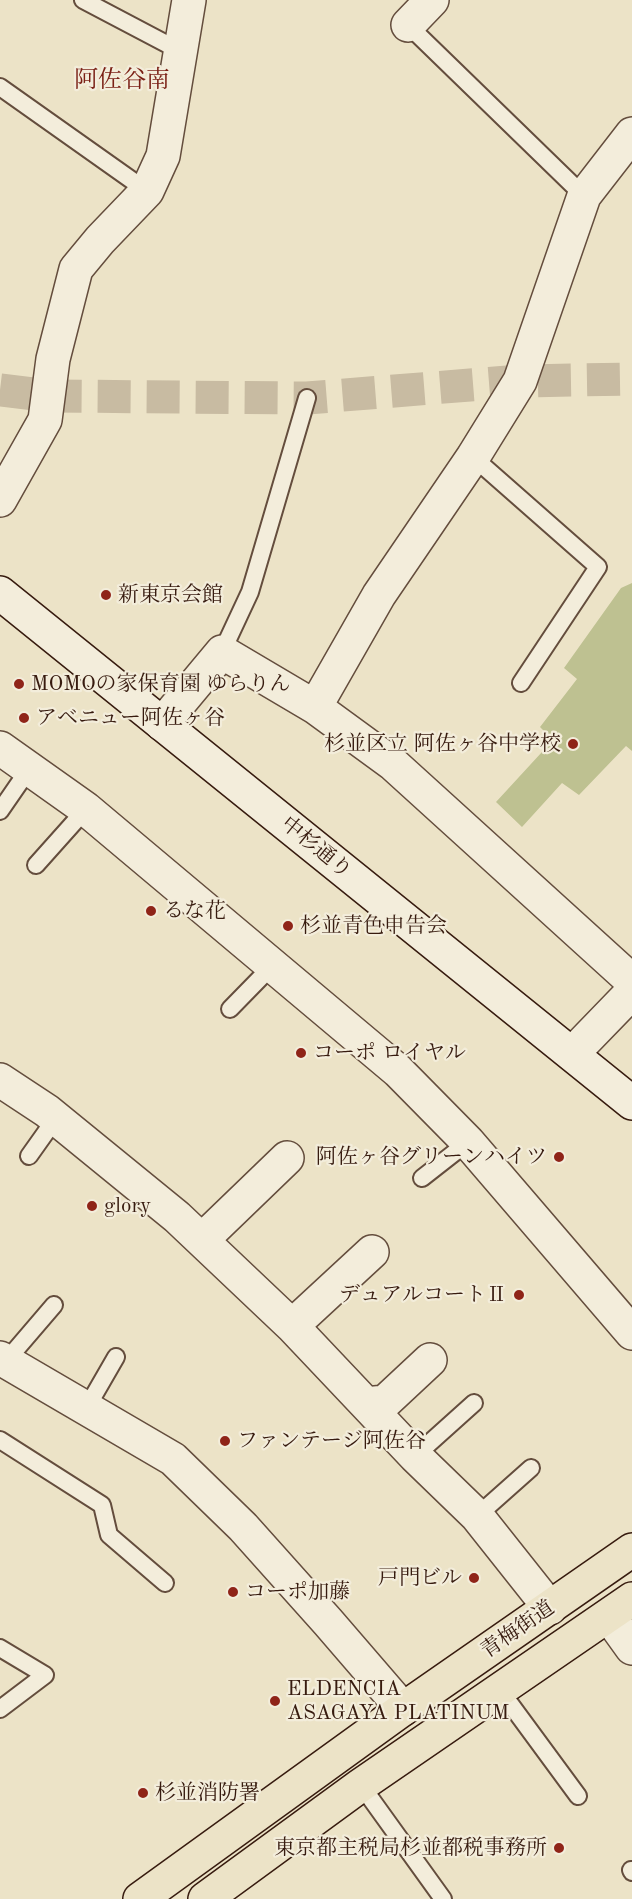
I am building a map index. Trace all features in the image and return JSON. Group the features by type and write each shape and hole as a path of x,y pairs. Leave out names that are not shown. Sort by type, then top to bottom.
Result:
{"main road":[{"name":"青梅街道","path":"140,1899 403,1709 632,1550"},
{"name":"青梅街道","path":"205,1899 362,1785 621,1608"}],"street":[{"path":"0,500 45,420 53,359 76,269 147,191 163,156 189,0"},
{"path":"315,707 379,596 473,457 520,381 584,196 632,134"},
{"name":"中杉通り","path":"0,593 632,1103"},
{"path":"162,724 222,652 315,707 393,764 632,981"},
{"path":"0,748 86,809 398,1071 468,1142 632,1333"},
{"path":"572,1054 632,992"},
{"path":"0,1080 56,1118 202,1240 292,1326 414,1455 477,1516 550,1608"},
{"path":"202,1240 287,1158"},
{"path":"292,1326 372,1252"},
{"path":"3,1360 173,1459 243,1527 403,1709"},
{"path":"366,1404 385,1402 430,1360"},
{"path":"621,1608 632,1648"}],"lane":[{"path":"83,0 180,51"},
{"path":"415,10 584,196"},
{"path":"0,87 147,191"},
{"path":"222,652 250,592 307,398"},
{"path":"473,457 598,567 521,683"},
{"path":"0,811 29,769"},
{"path":"36,865 86,809"},
{"path":"230,1009 272,966"},
{"path":"30,1156 56,1118"},
{"path":"422,1178 468,1142"},
{"path":"3,1360 54,1305"},
{"path":"86,1409 116,1357"},
{"path":"414,1455 474,1403"},
{"path":"0,1440 102,1505 109,1535 165,1583"},
{"path":"477,1516 531,1468"},
{"path":"0,1648 45,1675 0,1709"},
{"path":"500,1690 578,1796"},
{"path":"362,1785 443,1899"}],"green space":[{"path":"632,583 632,751 626,746 579,795 562,783 522,827 496,802 553,740 540,727 577,679 564,668 621,588"}],"tunnel":[{"path":"0,390 50,396 307,398 520,381 632,379"}],"place":[{"name":"新東京会館","path":"106,595"},
{"name":"MOMOの家保育園 ゆらりん","path":"19,684"},
{"name":"アベニュー阿佐ヶ谷","path":"24,718"},
{"name":"杉並区立 阿佐ヶ谷中学校","path":"573,744"},
{"name":"るな花","path":"151,911"},
{"name":"杉並青色申告会","path":"288,926"},
{"name":"コーポ ロイヤル","path":"301,1053"},
{"name":"阿佐ヶ谷グリーンハイツ","path":"559,1157"},
{"name":"glory","path":"92,1206"},
{"name":"デュアルコートⅡ","path":"519,1295"},
{"name":"ファンテージ阿佐谷","path":"225,1441"},
{"name":"戸門ビル","path":"474,1578"},
{"name":"コーポ加藤","path":"233,1592"},
{"name":"ELDENCIA ASAGAYA PLATINUM","path":"275,1701"},
{"name":"杉並消防署","path":"143,1793"},
{"name":"東京都主税局杉並都税事務所","path":"559,1848"}],"district":[{"name":"阿佐谷南","path":"122,81"}]}
